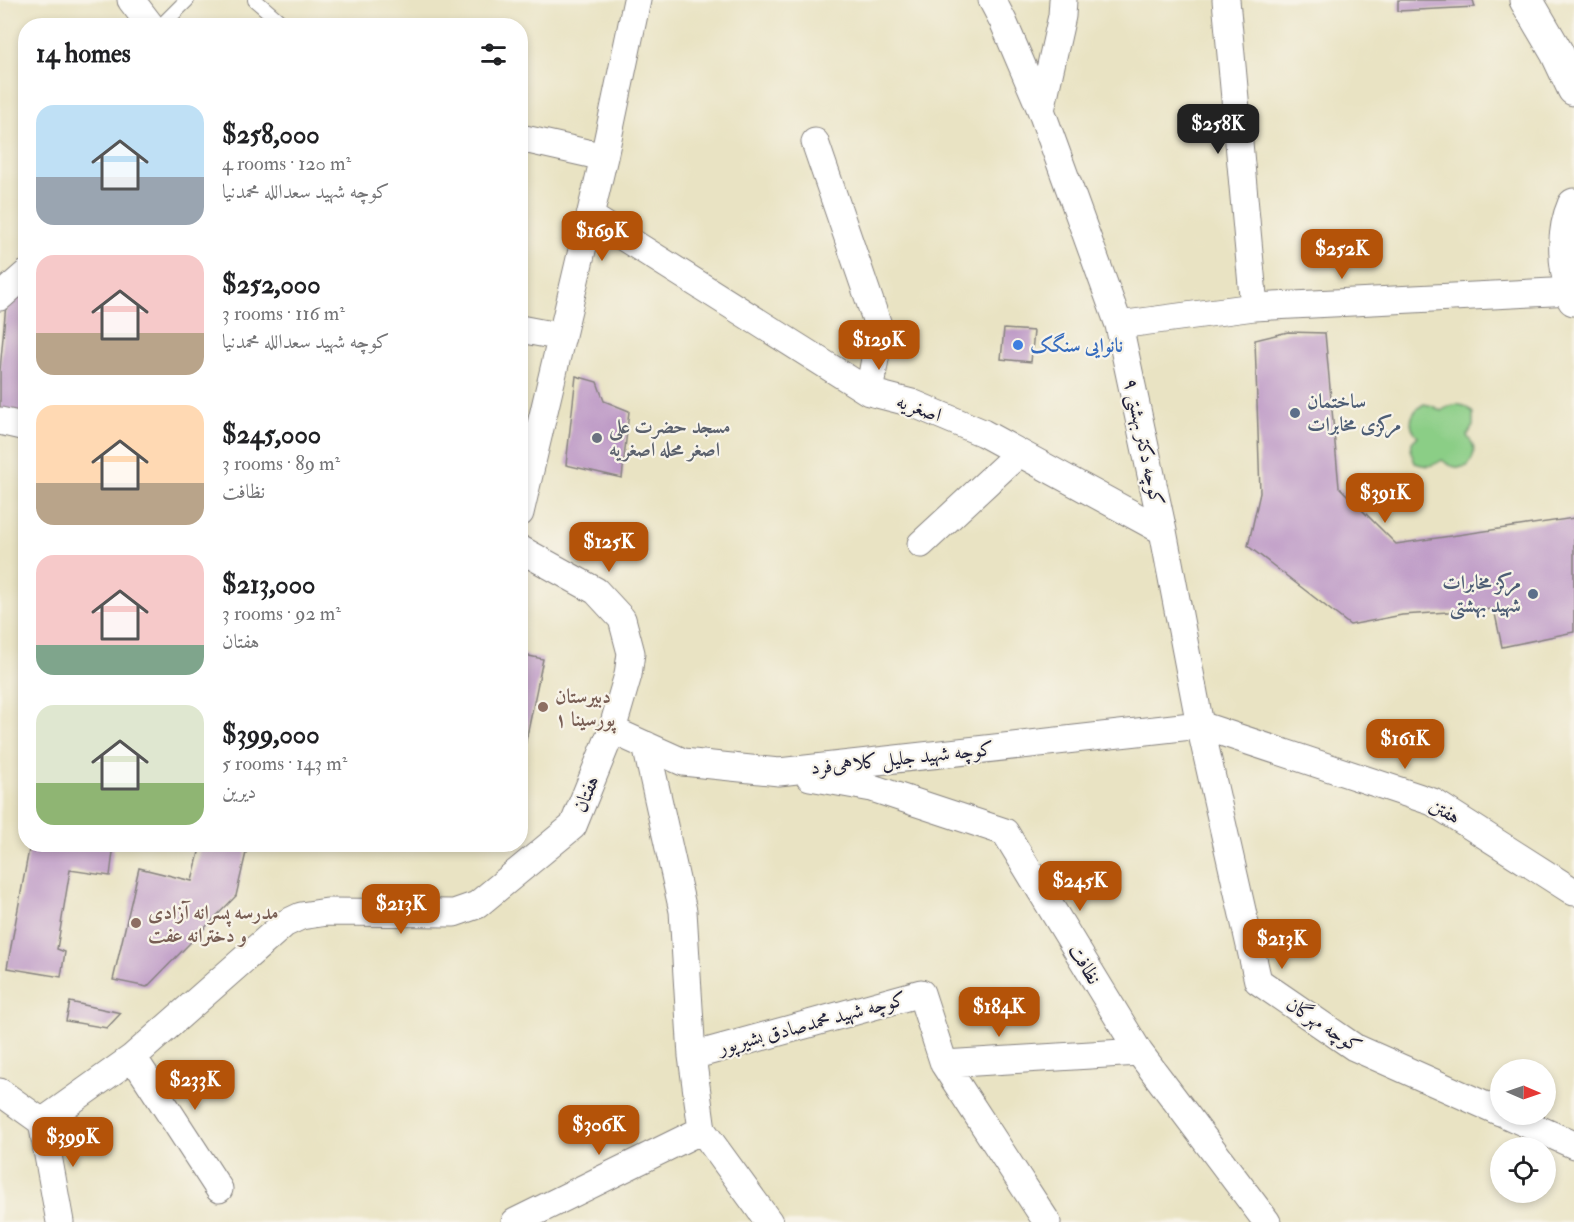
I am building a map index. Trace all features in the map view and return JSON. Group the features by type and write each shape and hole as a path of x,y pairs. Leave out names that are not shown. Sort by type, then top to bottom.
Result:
{"main road":[{"path":"1526,0 1566,46 1574,89"},
{"path":"1573,295 1566,267 1566,238 1574,205"}],"street":[{"path":"132,0 145,18"},
{"path":"528,479 604,158 637,0"},
{"name":"کوچه دکتر بهشتی ۹","path":"992,0 1041,110 1119,326 1163,531 1200,725"},
{"path":"1041,110 1062,16 1063,0"},
{"path":"1226,0 1254,307"},
{"path":"528,140 604,158"},
{"path":"815,142 880,331 869,392"},
{"name":"اصغریه","path":"590,216 869,392 912,403 983,433 1163,531"},
{"path":"0,297 18,281"},
{"path":"1119,326 1254,307 1573,295"},
{"path":"528,331 562,337"},
{"path":"0,421 18,425"},
{"path":"921,544 1019,453"},
{"name":"هفتان","path":"42,1122 133,1057 284,924 301,916 327,912 454,913 477,905 573,826 612,730 632,653 622,619 596,591 528,553"},
{"name":"کوچه شهید جلیل کلاهی‌فرد","path":"612,730 683,762 779,772 1200,725"},
{"name":"هفتن","path":"1200,725 1432,802 1574,892"},
{"name":"کوچه مهرگان","path":"1200,725 1258,981 1354,1047 1490,1108"},
{"path":"646,745 683,911 692,1056 702,1130 769,1222"},
{"name":"نظافت","path":"779,772 872,788 1005,832 1139,1052 1267,1222"},
{"name":"کوچه شهید محمدصادق بشیرپور","path":"692,1056 921,993 945,1064 1047,1222"},
{"path":"945,1064 1139,1052"},
{"path":"133,1057 219,1189"},
{"path":"0,1092 42,1122 60,1222"},
{"path":"1530,1125 1574,1145"},
{"path":"515,1222 702,1130"}],"lane":[{"path":"169,18 187,0"},
{"path":"255,0 276,18"}],"green space":[{"path":"1424,404 1441,411 1458,404 1473,413 1473,426 1467,436 1472,443 1474,454 1468,466 1455,467 1442,460 1429,466 1415,463 1411,452 1412,442 1418,436 1411,423 1413,414"}],"building":[{"path":"1398,0 1473,0 1475,7 1398,11"},
{"path":"18,294 18,419 0,416 0,370 6,304"},
{"name":"نانوایی سنگک","path":"1004,329 1034,331 1031,362 1001,359"},
{"name":"ساختمان مرکزی مخابرات","path":"1288,332 1325,333 1339,487 1396,544 1574,518 1574,632 1502,647 1494,609 1402,615 1350,625 1248,546 1260,493 1255,340"},
{"name":"مسجد حضرت علی اصغر محله اصغریه","path":"576,376 597,382 604,401 629,411 622,478 566,465"},
{"path":"528,656 543,659 528,731"},
{"path":"29,852 113,852 110,876 70,870 57,949 65,952 61,977 7,968"},
{"path":"199,852 246,852 236,896 147,987 113,980 139,868 192,881"},
{"path":"70,1002 121,1013 107,1028 66,1021"}],"place":[{"name":"نانوایی سنگک","path":"1018,345"},
{"name":"ساختمان مرکزی مخابرات","path":"1295,413"},
{"name":"مسجد حضرت علی اصغر محله اصغریه","path":"597,438"},
{"name":"مرکز مخابرات شهید بهشتی","path":"1533,594"},
{"name":"دبیرستان پورسینا ۱","path":"543,707"},
{"name":"مدرسه پسرانه آزادی و دخترانه عفت","path":"136,923"}]}
